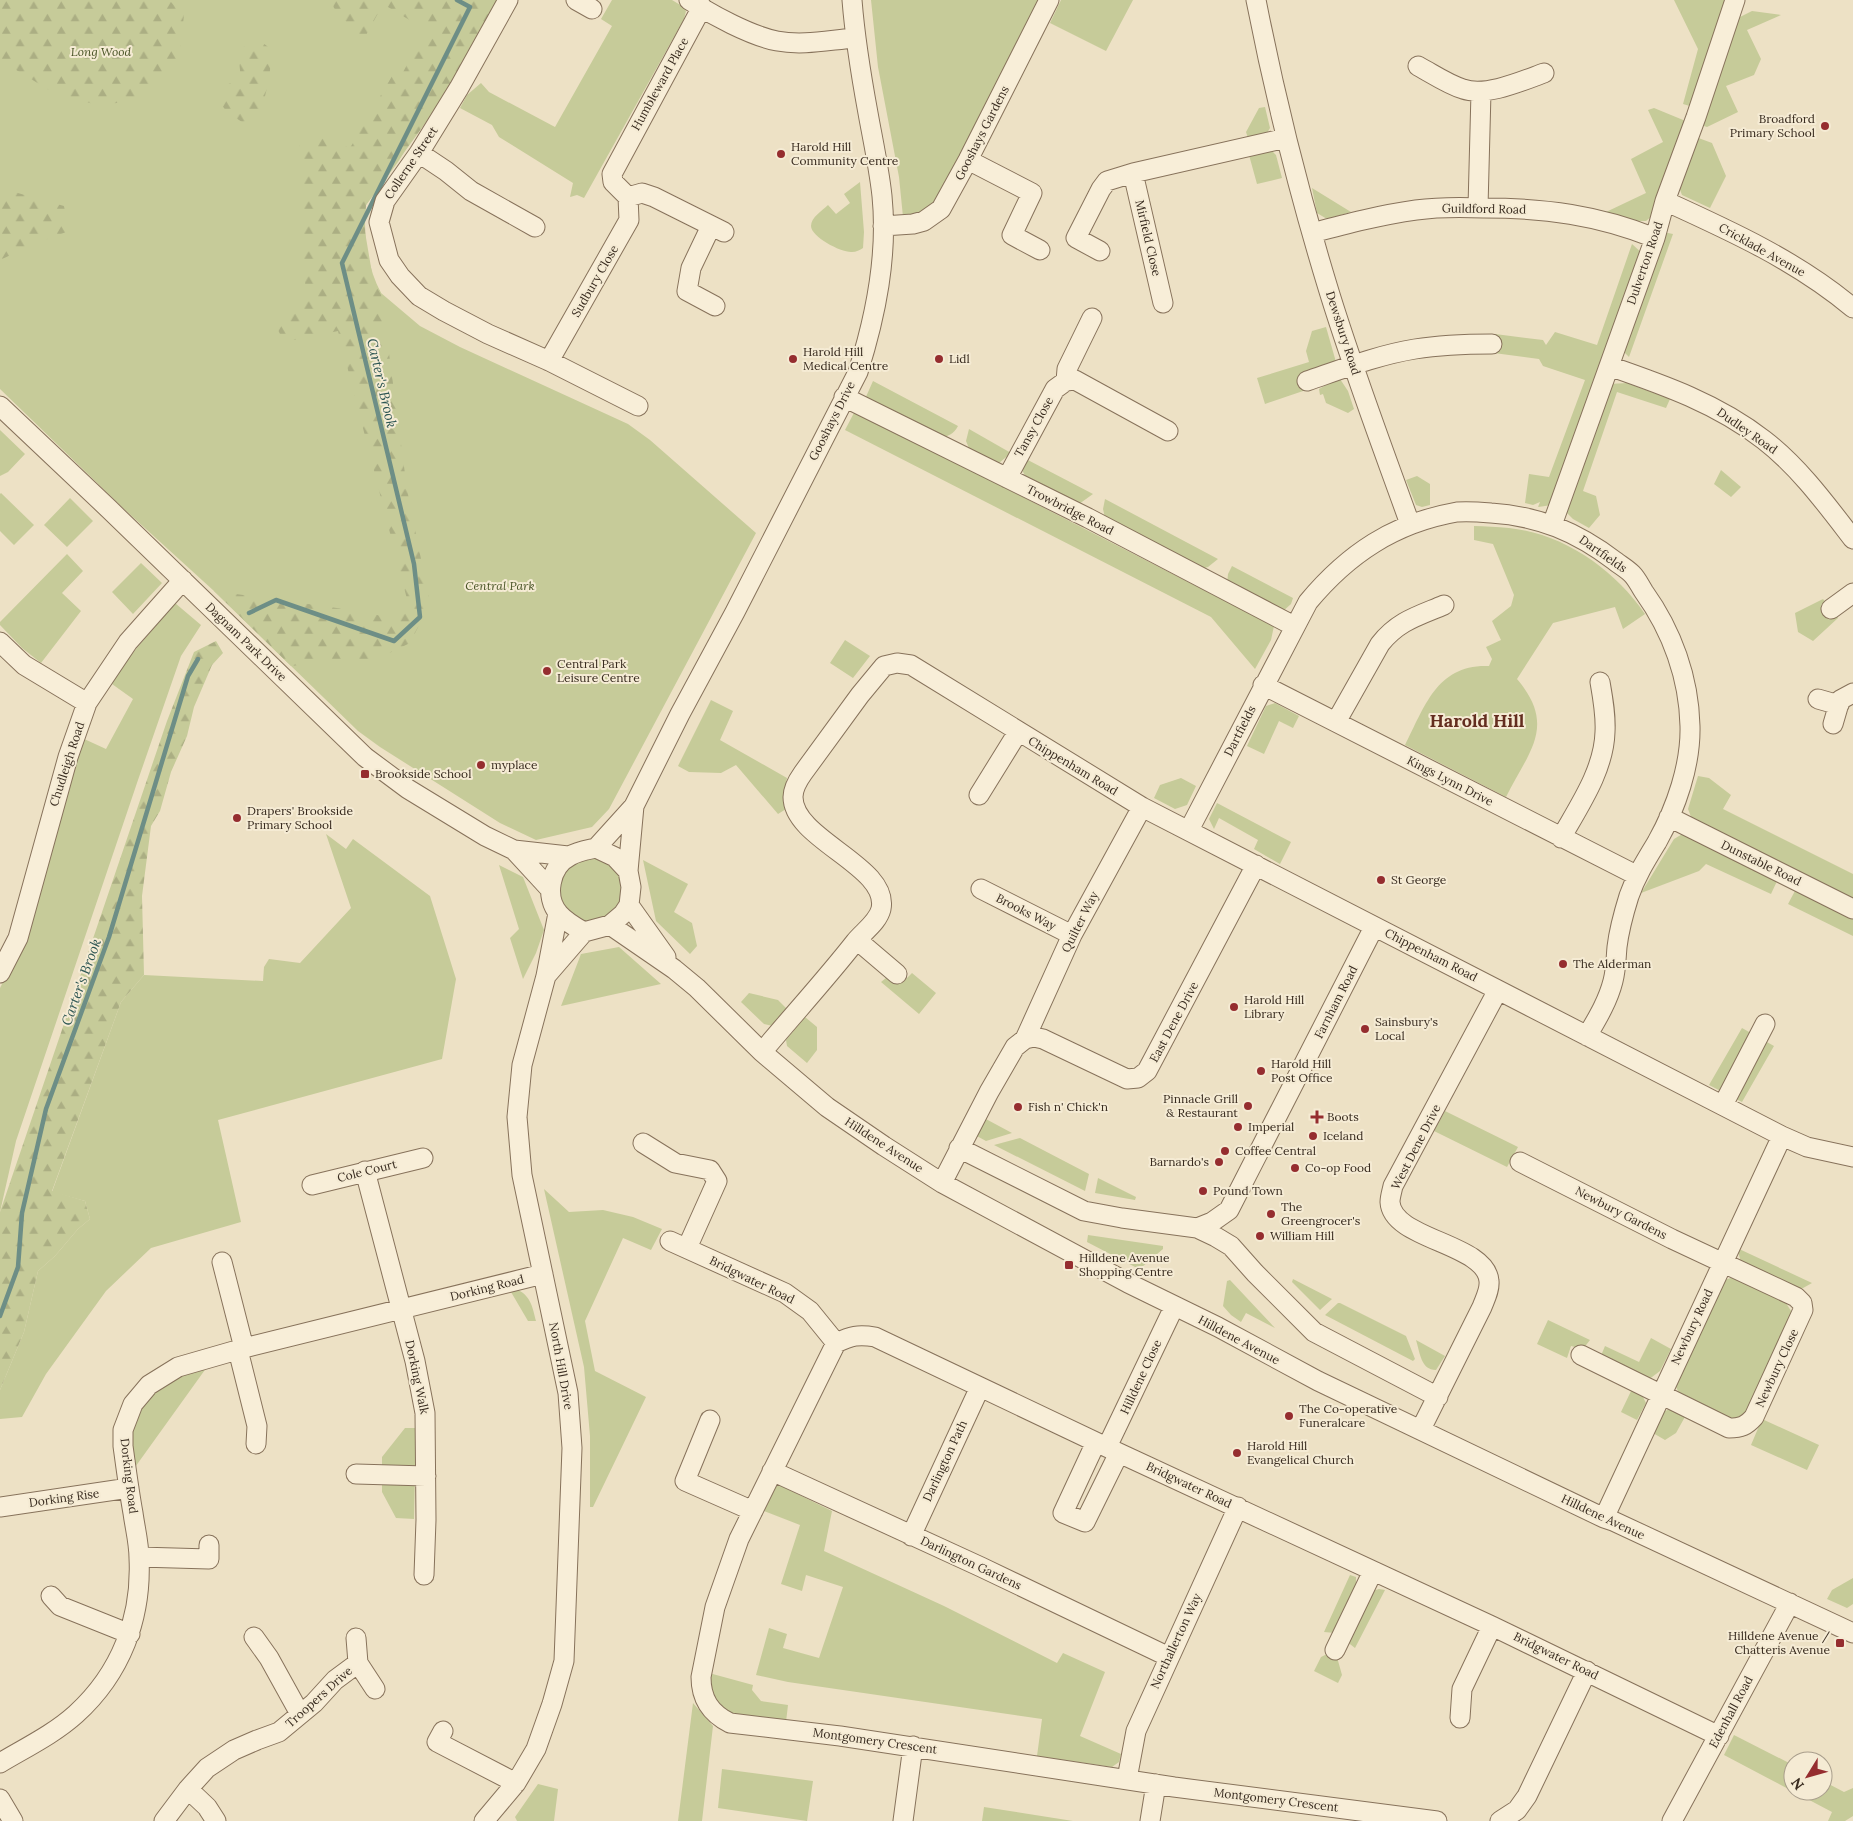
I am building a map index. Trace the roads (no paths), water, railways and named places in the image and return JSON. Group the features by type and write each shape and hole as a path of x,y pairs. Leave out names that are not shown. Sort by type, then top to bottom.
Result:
{"street":[{"name":"Collerne Street","path":"508,0 459,88 419,153 385,201 379,222 389,260 400,276 419,296 488,334 549,361 638,406"},
{"name":"Gooshays Drive","path":"596,848 634,806 680,714 736,612 858,372 876,304 882,267 883,226 878,167 855,38 852,0"},
{"name":"Gooshays Gardens","path":"883,226 913,224 924,221 941,209 947,201 1049,0"},
{"name":"Dewsbury Road","path":"1256,0 1286,138 1312,233 1353,365 1410,524"},
{"name":"Dulverton Road","path":"1552,525 1655,238 1665,201 1735,0"},
{"path":"696,3 750,32 777,41 806,43 855,38"},
{"name":"Humbleward Place","path":"628,197 613,182 612,174 696,3"},
{"path":"1418,66 1464,90 1480,92 1513,84 1544,73"},
{"path":"1478,208 1480,92"},
{"path":"1100,251 1076,238 1107,181 1133,173 1286,138"},
{"path":"419,153 471,191 535,227"},
{"path":"968,160 1032,193 1012,235 1040,250"},
{"name":"Mirfield Close","path":"1133,173 1162,302"},
{"path":"628,197 642,194 654,197 718,229 691,268 687,291 715,306"},
{"name":"Sudbury Close","path":"549,361 629,220 628,197"},
{"name":"Cricklade Avenue","path":"1665,201 1741,236 1774,254 1835,293 1853,308"},
{"name":"Guildford Road","path":"1312,233 1395,213 1445,207 1538,210 1574,214 1593,217 1655,238"},
{"name":"Tansy Close","path":"1007,478 1055,389 1066,381 1067,369 1092,318"},
{"path":"1307,381 1353,365 1414,349 1465,344 1492,344"},
{"name":"Dudley Road","path":"1610,366 1684,393 1721,411 1763,439 1810,485 1853,539"},
{"path":"1066,381 1075,380 1168,431"},
{"name":"Trowbridge Road","path":"844,397 1088,518 1294,626"},
{"name":"Dagnam Park Drive","path":"0,406 365,757 408,789 485,836 514,850 568,856"},
{"name":"Dartfields","path":"1189,830 1308,602 1335,572 1357,553 1384,536 1410,524 1458,512 1512,514 1572,532 1632,574 1656,608 1670,635 1682,670 1688,699 1690,726 1684,770 1669,817 1636,875 1622,921 1614,980 1602,1010 1587,1036"},
{"name":"Chudleigh Road","path":"0,973 18,938 68,757 87,703 128,642 183,580"},
{"path":"1831,609 1853,593"},
{"path":"1336,722 1380,644 1388,634 1398,625 1444,605"},
{"path":"0,642 24,665 87,703"},
{"name":"Chippenham Road","path":"762,1052 880,911 882,899 875,884 809,827 797,812 793,798 796,784 803,773 860,695 884,666 897,663 910,665 1142,807 1374,927 1782,1136 1807,1147 1853,1157"},
{"path":"1561,838 1576,812 1601,758 1605,734 1605,712 1600,682"},
{"name":"Kings Lynn Drive","path":"1263,685 1636,875"},
{"path":"1833,724 1840,700 1853,693"},
{"path":"1818,699 1839,705"},
{"name":"Chippenham Road","path":"979,795 1018,732"},
{"name":"Gooshays Drive","path":"628,870 634,806"},
{"name":"Quilter Way","path":"1025,1039 1072,935 1142,807"},
{"name":"Dunstable Road","path":"1669,817 1853,909"},
{"path":"596,848 615,857 628,870 631,887 629,906 610,925 584,932 571,925 558,913 549,888 555,871 568,856 596,848"},
{"name":"Dagnam Park Drive","path":"514,850 549,888"},
{"name":"East Dene Drive","path":"1025,1039 1043,1038 1127,1080 1138,1078 1147,1071 1153,1062 1220,930 1256,865"},
{"name":"Brooks Way","path":"981,889 1072,935"},
{"name":"Hilldene Avenue","path":"629,906 674,969"},
{"name":"North Hill Drive","path":"491,1818 516,1783 536,1749 552,1704 564,1660 572,1448 568,1393 522,1175 517,1117 522,1066 546,976 558,913"},
{"name":"Hilldene Avenue","path":"610,925 674,969 697,988 762,1052 827,1107 884,1146 942,1182 1174,1307 1218,1327 1318,1381 1604,1518 1853,1633"},
{"name":"Farnham Road","path":"1197,1228 1212,1222 1229,1210 1374,927"},
{"name":"North Hill Drive","path":"546,976 584,932"},
{"path":"857,940 897,974"},
{"name":"West Dene Drive","path":"1421,1429 1482,1307 1487,1294 1489,1280 1485,1270 1476,1260 1423,1234 1398,1218 1392,1211 1390,1201 1393,1186 1498,990"},
{"path":"1723,1105 1765,1024"},
{"path":"942,1182 1015,1047 1025,1039"},
{"name":"Newbury Road","path":"1604,1518 1782,1136"},
{"name":"Bridgwater Road","path":"644,1143 675,1163 710,1170 717,1181 679,1244 785,1293 810,1311 836,1343 852,1336 875,1337 1108,1448 1492,1626 1719,1736"},
{"path":"959,1148 1084,1211 1147,1222 1197,1228 1231,1246 1314,1332 1438,1397"},
{"name":"Cole Court","path":"312,1185 423,1158"},
{"name":"Newbury Gardens","path":"1520,1162 1723,1263"},
{"path":"365,1171 401,1309"},
{"path":"1229,1210 1231,1246"},
{"path":"222,1262 257,1426 256,1444"},
{"name":"Newbury Close","path":"1660,1395 1729,1428 1741,1428 1748,1425 1754,1417 1803,1310 1802,1303 1796,1297 1723,1263"},
{"name":"Dorking Road","path":"0,1763 62,1725 76,1714 110,1674 121,1657 130,1634 137,1603 139,1557 123,1446 123,1430 133,1404 158,1378 178,1366 543,1274"},
{"name":"Hilldene Close","path":"1108,1448 1174,1307"},
{"name":"Dorking Walk","path":"401,1309 415,1361 425,1413 424,1575"},
{"name":"Montgomery Crescent","path":"836,1343 740,1539 715,1606 701,1677 703,1696 713,1712 730,1723 913,1746 1156,1784 1437,1821"},
{"path":"1581,1355 1660,1395"},
{"name":"Darlington Path","path":"911,1536 980,1387"},
{"path":"710,1420 685,1481 753,1511"},
{"name":"Darlington Gardens","path":"772,1471 981,1567 1169,1657"},
{"path":"356,1474 426,1476"},
{"name":"Dorking Rise","path":"0,1508 129,1488"},
{"name":"Northallerton Way","path":"1127,1779 1136,1731 1238,1508"},
{"path":"139,1557 209,1559 209,1545"},
{"path":"1336,1650 1373,1571"},
{"path":"50,1596 60,1606 130,1634"},
{"name":"Edenhall Road","path":"1672,1821 1790,1603"},
{"path":"1460,1718 1462,1689 1492,1626"},
{"path":"254,1637 269,1658 300,1714"},
{"name":"Troopers Drive","path":"356,1638 358,1663 375,1689"},
{"name":"Troopers Drive","path":"164,1821 188,1789 207,1768 257,1740 279,1732 314,1703 335,1680 358,1663"},
{"path":"1500,1821 1517,1810 1526,1796 1587,1671"},
{"path":"443,1731 437,1742 516,1783"},
{"path":"902,1821 913,1746"},
{"path":"1150,1821 1156,1784"},
{"path":"188,1789 207,1807 216,1821"},
{"path":"0,1799 13,1821"}],"waterway":[{"name":"Carter's Brook","path":"249,613 276,600 394,641 420,617 414,564 342,263 470,7 457,0"},
{"name":"Carter's Brook","path":"0,1316 18,1267 22,1213 46,1109 109,937 188,676 198,659"}],"place":[{"name":"Broadford Primary School","path":"1825,126"},
{"name":"Harold Hill Community Centre","path":"781,154"},
{"name":"Harold Hill Medical Centre","path":"793,359"},
{"name":"Lidl","path":"939,359"},
{"name":"Central Park Leisure Centre","path":"547,671"},
{"name":"myplace","path":"481,765"},
{"name":"Brookside School","path":"365,774"},
{"name":"Drapers' Brookside Primary School","path":"237,818"},
{"name":"St George","path":"1381,880"},
{"name":"The Alderman","path":"1563,964"},
{"name":"Harold Hill Library","path":"1234,1007"},
{"name":"Sainsbury's Local","path":"1365,1029"},
{"name":"Harold Hill Post Office","path":"1261,1071"},
{"name":"Pinnacle Grill & Restaurant","path":"1248,1106"},
{"name":"Fish n' Chick'n","path":"1018,1107"},
{"name":"Boots","path":"1317,1117"},
{"name":"Imperial","path":"1238,1127"},
{"name":"Iceland","path":"1313,1136"},
{"name":"Coffee Central","path":"1225,1151"},
{"name":"Barnardo's","path":"1219,1162"},
{"name":"Co-op Food","path":"1295,1168"},
{"name":"Pound Town","path":"1203,1191"},
{"name":"The Greengrocer's","path":"1271,1214"},
{"name":"William Hill","path":"1260,1236"},
{"name":"Hilldene Avenue Shopping Centre","path":"1069,1265"},
{"name":"The Co-operative Funeralcare","path":"1289,1416"},
{"name":"Harold Hill Evangelical Church","path":"1237,1453"},
{"name":"Hilldene Avenue / Chatteris Avenue","path":"1840,1643"}],"district":[{"name":"Harold Hill","path":"1477,721"}],"park label":[{"name":"Long Wood","path":"101,52"},
{"name":"Central Park","path":"500,586"}]}
